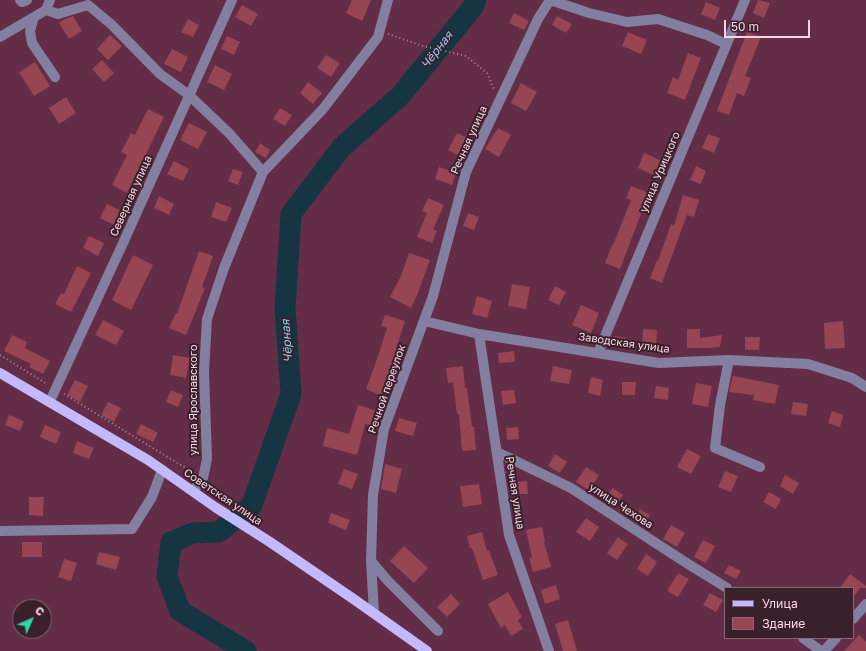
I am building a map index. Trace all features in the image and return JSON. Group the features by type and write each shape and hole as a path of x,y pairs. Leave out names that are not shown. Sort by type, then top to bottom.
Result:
{"main road":[{"name":"Советская улица","path":"0,373 50,401 162,470 215,508 270,542 427,651"}],"street":[{"path":"20,0 22,2 27,0"},
{"path":"0,37 46,10 50,0"},
{"name":"Северная улица","path":"50,401 232,0"},
{"name":"улица Ярославского","path":"193,492 203,478 207,459 204,372 207,319 224,268 263,172 323,109 378,37 388,0"},
{"path":"550,0 589,13 627,22 658,19 707,35 726,44"},
{"name":"Речная улица","path":"424,321 434,296 466,172 538,19 550,0"},
{"name":"улица Урицкого","path":"598,353 745,0"},
{"path":"46,10 58,14 88,5 111,24 160,74 189,95 229,134 263,172"},
{"path":"34,17 30,31 32,43 55,77"},
{"name":"Заводская улица","path":"424,321 479,334 659,363 729,360 808,364 852,378 866,387"},
{"name":"Речной переулок","path":"374,614 371,561 373,495 384,429 424,321"},
{"name":"Речная улица","path":"479,334 509,535 549,651"},
{"path":"729,360 720,405 715,448 760,468"},
{"name":"улица Чехова","path":"497,452 571,488 725,587"},
{"path":"0,532 132,529 152,497 162,470"},
{"path":"371,561 388,581 438,631"},
{"path":"854,618 866,604"},
{"path":"806,639 826,650 835,639"}],"path":[{"path":"379,31 423,46 466,56 487,73 499,101"},
{"path":"0,355 203,478"}],"building":[{"path":"352,0 371,0 362,21 346,13"},
{"path":"758,0 770,3 764,18 753,13"},
{"path":"706,2 720,8 715,20 701,14"},
{"path":"242,5 258,14 251,26 235,17"},
{"path":"514,13 529,21 524,30 509,23"},
{"path":"73,16 82,31 69,39 59,23"},
{"path":"557,16 572,24 566,33 552,25"},
{"path":"188,19 199,25 193,37 181,32"},
{"path":"628,32 647,40 641,54 622,46"},
{"path":"747,32 761,37 745,76 751,78 744,96 737,93 729,115 717,111"},
{"path":"110,35 122,46 108,60 97,49"},
{"path":"227,36 240,42 234,55 221,49"},
{"path":"172,49 188,57 181,72 164,64"},
{"path":"688,53 701,58 685,100 667,93 673,77 678,80"},
{"path":"326,55 340,63 331,77 317,68"},
{"path":"102,60 114,73 104,82 92,69"},
{"path":"35,62 50,86 34,96 19,72"},
{"path":"215,65 232,74 224,90 207,82"},
{"path":"308,82 322,93 313,104 300,93"},
{"path":"521,83 537,92 526,111 511,103"},
{"path":"66,97 76,113 59,124 49,108"},
{"path":"280,108 292,115 285,126 273,119"},
{"path":"148,109 164,117 127,193 112,185 127,155 121,152 131,133 135,135"},
{"path":"189,123 207,132 198,149 180,140"},
{"path":"498,128 511,135 499,157 485,149"},
{"path":"457,133 472,140 463,158 448,150"},
{"path":"708,134 720,138 714,153 702,148"},
{"path":"260,143 270,150 266,158 255,152"},
{"path":"644,153 662,161 656,176 638,168"},
{"path":"174,161 189,169 183,181 167,174"},
{"path":"696,166 706,171 701,184 690,180"},
{"path":"439,167 456,173 452,185 435,179"},
{"path":"233,169 243,172 238,185 228,181"},
{"path":"631,186 649,193 620,269 605,263 631,200 626,198"},
{"path":"683,195 699,200 694,217 687,215 662,283 650,278 657,260 658,261 671,224 674,226"},
{"path":"159,196 174,204 169,215 154,208"},
{"path":"428,198 444,205 433,229 437,231 432,243 417,237 427,213 422,211"},
{"path":"216,202 232,208 226,222 211,217"},
{"path":"107,204 121,211 114,225 100,218"},
{"path":"468,213 479,217 474,230 463,226"},
{"path":"89,236 104,243 98,256 83,248"},
{"path":"199,251 213,256 202,287 205,288 186,335 169,328 176,313 177,314"},
{"path":"409,253 430,260 411,308 390,297 401,276"},
{"path":"133,255 153,265 131,310 112,300"},
{"path":"77,266 91,273 71,312 55,304 61,293 64,294"},
{"path":"512,284 530,287 526,309 508,306"},
{"path":"555,286 566,292 559,305 548,300"},
{"path":"477,296 492,301 487,318 472,314"},
{"path":"581,305 599,313 591,333 572,325"},
{"path":"385,315 405,321 396,349 398,349 382,396 366,389 387,328 381,326"},
{"path":"103,320 124,331 116,345 95,335"},
{"path":"843,321 845,348 825,349 824,323"},
{"path":"643,329 657,330 656,351 642,350"},
{"path":"687,329 700,329 700,338 722,335 720,347 687,348"},
{"path":"12,335 27,342 25,348 50,361 43,374 29,367 31,364 4,351"},
{"path":"614,336 627,338 624,348 612,346"},
{"path":"745,337 760,337 759,350 745,350"},
{"path":"514,351 515,362 499,363 498,353"},
{"path":"173,355 190,358 186,378 170,375"},
{"path":"463,366 465,388 467,388 472,427 474,427 476,450 462,451 459,414 457,414 453,382 448,383 446,368"},
{"path":"553,366 572,370 569,384 550,381"},
{"path":"733,376 779,385 775,404 753,400 754,395 729,392"},
{"path":"591,377 603,380 600,396 588,393"},
{"path":"75,380 88,386 80,402 67,395"},
{"path":"622,382 636,382 635,395 622,395"},
{"path":"696,383 712,386 708,407 692,404"},
{"path":"656,386 669,388 668,400 654,398"},
{"path":"171,390 183,395 178,407 166,402"},
{"path":"514,390 516,403 503,405 501,391"},
{"path":"108,402 121,408 114,422 101,415"},
{"path":"793,402 808,404 806,416 791,414"},
{"path":"358,405 377,411 372,426 365,424 357,455 323,446 327,428 349,434"},
{"path":"832,411 843,415 840,427 828,423"},
{"path":"9,415 24,421 20,431 5,425"},
{"path":"399,418 417,423 413,436 395,431"},
{"path":"141,424 158,433 153,442 136,434"},
{"path":"45,425 61,432 56,444 40,437"},
{"path":"518,427 519,439 507,440 506,428"},
{"path":"77,441 94,448 89,459 73,453"},
{"path":"687,449 701,456 691,474 677,467"},
{"path":"555,454 567,462 560,473 548,466"},
{"path":"385,464 402,469 396,493 381,489"},
{"path":"586,467 599,475 589,490 576,482"},
{"path":"344,469 358,474 352,489 338,484"},
{"path":"725,471 738,476 731,492 718,487"},
{"path":"785,475 799,483 793,494 780,486"},
{"path":"527,481 528,494 514,494 514,482"},
{"path":"479,484 482,504 463,507 460,486"},
{"path":"613,488 623,495 614,508 604,500"},
{"path":"769,492 781,499 776,509 763,502"},
{"path":"29,497 44,497 43,516 29,515"},
{"path":"640,509 650,515 643,526 634,520"},
{"path":"331,513 350,520 346,530 328,523"},
{"path":"586,518 599,527 590,541 576,532"},
{"path":"671,525 685,533 677,547 663,539"},
{"path":"542,527 544,542 551,567 533,572 529,558 532,557 526,530"},
{"path":"482,532 487,551 489,550 498,575 483,580 472,548 470,548 467,536"},
{"path":"618,537 628,544 617,560 607,553"},
{"path":"703,540 715,546 706,563 694,557"},
{"path":"22,542 42,542 42,557 22,557"},
{"path":"404,546 428,568 414,583 390,561"},
{"path":"99,552 120,557 116,570 96,564"},
{"path":"646,554 657,562 648,576 637,569"},
{"path":"64,559 77,563 71,581 58,577"},
{"path":"729,565 741,571 736,579 724,573"},
{"path":"678,573 689,579 678,597 667,591"},
{"path":"850,574 866,586 866,588 860,588 854,597 854,587 841,587"},
{"path":"556,585 560,599 545,604 541,590"},
{"path":"508,592 522,617 518,620 523,629 511,636 505,625 501,628 488,604"},
{"path":"710,593 723,600 716,612 703,605"},
{"path":"451,594 460,604 447,617 437,607"},
{"path":"568,620 577,651 563,651 555,624"},
{"path":"859,635 866,642 866,651 844,651"}],"waterway":[{"name":"Чёрная","path":"246,651 180,611 167,576 171,542 193,533 219,532 252,505 291,394 285,308 291,214 342,147 400,96 473,7 476,0"}]}
